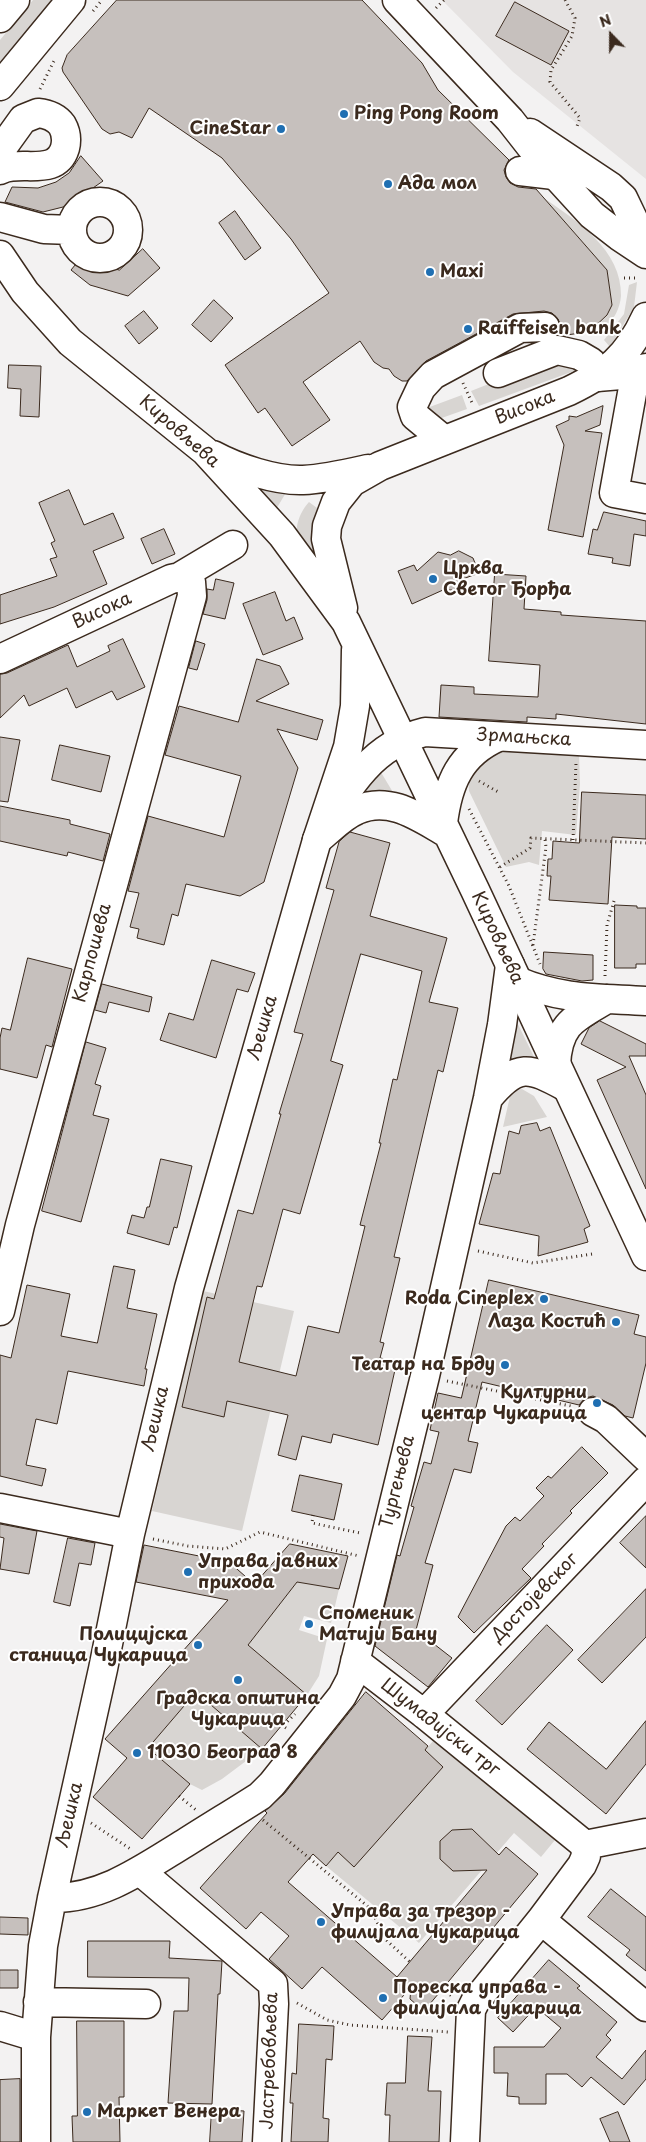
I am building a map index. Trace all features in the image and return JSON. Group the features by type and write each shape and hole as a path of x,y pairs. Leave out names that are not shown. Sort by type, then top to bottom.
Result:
{"street":[{"path":"0,18 14,0"},
{"path":"397,0 510,120 554,175 642,266"},
{"path":"0,86 80,8"},
{"path":"0,151 23,120 38,113 55,118 65,132 64,150 53,163 45,166 13,165 0,170"},
{"path":"510,120 611,187 623,198 646,213"},
{"path":"520,171 554,175"},
{"path":"623,198 646,246"},
{"path":"0,217 44,229 72,230"},
{"name":"Кировљева","path":"0,255 25,292 70,342 205,451 282,535 351,633 445,828 646,1256"},
{"name":"Висока","path":"380,466 569,391 597,377 625,352 646,317"},
{"path":"444,440 415,416 412,407 421,388 433,375 520,328 545,327"},
{"path":"498,373 557,350 579,355 591,362 597,377 641,370 614,493 646,499"},
{"path":"205,451 246,469 301,480 331,477 380,466"},
{"name":"Кировљева","path":"351,633 326,539 327,526 336,502 352,482 380,466"},
{"name":"Висока","path":"0,658 170,579 187,586 233,545"},
{"name":"Карпошева","path":"0,1312 20,1225 187,586"},
{"path":"317,840 348,747 355,706 351,633"},
{"name":"Зрмањска","path":"402,739 426,732 646,745"},
{"path":"317,840 357,810 379,805 398,807 445,828 452,784 466,758 476,748 498,737"},
{"name":"Љешка","path":"36,2142 38,2002 44,1946 52,1898 103,1669 130,1534 188,1288 317,840 344,795 365,767 379,754 402,739"},
{"path":"513,973 536,988 569,997 606,991 646,1001"},
{"name":"Тургењева","path":"355,1661 455,1246 488,1098 513,973"},
{"path":"488,1098 498,1086 527,1070 561,1076 559,1041 564,1029 606,991"},
{"path":"593,1412 606,1419 646,1457"},
{"name":"Достојевског","path":"424,1714 646,1481"},
{"path":"0,1508 130,1534"},
{"path":"52,1898 64,1898 94,1892 136,1861 259,1800 342,1696 351,1679 355,1661"},
{"name":"Шумадијски трг","path":"355,1661 577,1836 585,1845"},
{"path":"465,2142 460,2035 470,2018 475,2002 541,1920 582,1865 586,1856 585,1845 646,1833"},
{"path":"136,1861 272,1985"},
{"path":"541,1920 646,2008"},
{"name":"Јастребовљева","path":"267,2142 272,1985"},
{"path":"38,2002 146,2004"},
{"path":"0,2026 36,2037"}],"path":[{"path":"80,8 102,0"},
{"path":"436,8 444,0"},
{"path":"565,0 575,18 572,36 552,70 550,82 580,118 576,129"},
{"path":"38,113 39,92 49,68 59,53"},
{"path":"624,278 642,266"},
{"path":"573,840 576,767"},
{"path":"475,778 500,793"},
{"path":"465,800 500,867 542,971"},
{"path":"500,867 530,848 531,838 646,843"},
{"path":"533,946 545,868 546,847 544,839"},
{"path":"606,991 607,925 614,901"},
{"path":"455,1246 533,1263 592,1254"},
{"path":"454,1382 593,1412"},
{"path":"313,1515 312,1523 360,1533"},
{"path":"171,1543 225,1549 260,1532 379,1561"},
{"path":"179,1796 196,1810"},
{"path":"259,1800 371,1909 385,1939 410,1962"},
{"path":"88,1825 92,1823 136,1861"},
{"path":"272,1985 326,2020 350,2025 460,2035"},
{"path":"442,1989 454,1997"}],"shaded area":[{"path":"33,0 57,0 0,67 0,40"},
{"path":"442,0 646,0 646,179 513,72"},
{"path":"544,198 595,238 606,251 614,265 619,280 621,296 618,310 603,328 599,324 607,315 612,305 607,270"},
{"path":"637,282 634,307 610,347 604,340 624,314 629,285"},
{"path":"552,359 576,364 574,371 479,406 471,391"},
{"path":"462,395 467,409 436,420 427,408"},
{"path":"242,475 290,486 275,511"},
{"path":"309,502 317,508 312,532 312,543 328,586 298,539 299,519"},
{"path":"500,750 579,754 580,784 576,835 542,831 539,865 529,862 506,867 469,791 469,784 474,772 483,762"},
{"path":"379,769 394,794 352,799"},
{"path":"509,1006 537,1063 506,1066"},
{"path":"522,1089 534,1096 547,1117 503,1127 511,1092"},
{"path":"203,1291 294,1311 242,1531 152,1511"},
{"path":"297,1582 339,1589 331,1623 304,1616 299,1630 327,1639 319,1676 307,1695 248,1645"},
{"path":"196,1692 262,1749 222,1779 202,1790 190,1784 148,1748"},
{"path":"433,1741 555,1840 541,1857 514,1833 419,1943 326,1866"}],"building":[{"name":"Ада мол","path":"117,0 362,0 422,63 438,90 509,160 504,170 510,183 518,187 536,189 607,270 612,305 607,315 589,332 566,335 559,334 561,327 558,319 552,313 544,311 513,314 426,361 407,381 402,381 394,376 389,369 383,368 374,362 360,341 303,382 330,420 292,446 265,408 258,413 225,365 329,293 291,239 222,158 149,108 132,138 119,132 110,134 102,129 62,68 67,55"},
{"path":"515,2 569,31 551,65 496,36"},
{"path":"81,156 103,181 67,206 43,212 5,202 12,187 38,188 56,182 69,173"},
{"path":"235,211 261,248 245,260 219,223"},
{"path":"143,249 160,268 128,296 90,285 71,270 80,259 119,270"},
{"path":"214,300 233,318 211,342 192,325"},
{"path":"144,311 158,328 139,344 125,326"},
{"path":"9,365 41,366 39,417 20,416 21,389 8,388"},
{"path":"603,406 600,425 585,431 602,433 583,537 548,530 564,445 556,426 569,420 569,416 576,417"},
{"path":"69,490 84,525 113,513 124,538 93,551 107,584 54,607 0,624 0,595 57,576 50,559 57,557 51,543 55,541 39,503"},
{"path":"604,512 646,521 646,536 634,534 630,566 612,563 613,558 588,554 593,529 597,530"},
{"path":"164,529 175,554 152,564 141,539"},
{"name":"Црква Светог Ђорђа","path":"459,551 473,558 479,573 460,580 454,590 443,590 412,604 398,571 414,565 417,571 438,552 450,555"},
{"path":"495,574 526,576 524,609 561,612 561,615 646,621 646,724 556,714 556,719 527,717 527,722 439,717 441,685 474,687 474,694 538,697 540,665 489,661"},
{"path":"216,579 234,583 225,619 203,614 207,600 207,589 213,590"},
{"path":"275,592 286,621 294,617 303,639 263,655 243,604"},
{"path":"123,639 145,687 117,700 112,691 76,708 67,688 29,706 24,695 0,718 0,674 7,673 68,645 77,667 110,651 108,646"},
{"path":"196,641 205,644 197,670 189,668"},
{"path":"257,659 280,666 289,684 256,701 323,720 317,740 277,729 298,768 264,882 240,896 186,884 178,916 172,914 164,945 137,938 139,929 130,927 139,893 128,891 148,816 224,837 241,776 165,755 179,706 238,722"},
{"path":"0,737 20,740 8,802 0,801"},
{"path":"60,745 110,756 101,792 52,780"},
{"path":"582,792 646,795 646,839 612,837 608,904 549,900 551,876 547,876 548,859 552,859 553,841 579,843"},
{"path":"0,806 70,820 70,824 110,834 103,861 68,852 67,856 0,841"},
{"path":"350,832 390,843 370,916 447,938 429,1002 458,1008 443,1072 438,1070 394,1257 400,1258 380,1342 384,1343 380,1358 397,1361 378,1445 333,1434 331,1443 302,1436 296,1460 278,1455 288,1415 227,1401 224,1417 182,1407 207,1297 214,1299 238,1210 253,1214 281,1114 279,1114 303,1034 294,1032 334,890 326,888 339,842","holes":["361,954 422,971 397,1080 393,1079 379,1143 381,1143 360,1225 365,1226 339,1333 308,1326 296,1376 239,1362 257,1286 262,1287 283,1209 300,1214 343,1065 331,1061"]},
{"path":"615,905 646,908 646,964 636,964 636,968 615,968"},
{"path":"544,952 593,955 593,980 582,981 546,974 543,969"},
{"path":"28,958 72,969 52,1047 46,1045 37,1078 0,1069 0,1038 2,1028 10,1030"},
{"path":"212,960 255,973 248,992 237,989 216,1058 160,1040 169,1013 193,1020"},
{"path":"102,984 152,997 149,1012 109,1002 106,1013 95,1010"},
{"path":"600,1021 646,1044 646,1056 629,1056 646,1095 646,1189 597,1080 626,1067 581,1044 589,1028"},
{"path":"86,1042 106,1048 95,1084 101,1086 93,1115 109,1119 81,1222 42,1211"},
{"path":"537,1123 540,1131 550,1127 590,1226 584,1229 588,1242 538,1256 539,1236 479,1224 493,1173 500,1174 509,1131 519,1134 521,1126"},
{"path":"161,1159 192,1166 177,1228 174,1227 169,1245 127,1233 132,1215 144,1218 147,1207 149,1207"},
{"path":"114,1266 135,1270 127,1308 157,1314 145,1369 147,1369 144,1386 68,1371 57,1424 36,1419 26,1465 46,1469 42,1486 0,1476 0,1355 11,1358 27,1285 70,1294 61,1336 97,1343"},
{"path":"489,1280 639,1315 634,1334 646,1337 646,1363 633,1418 625,1416 613,1405 593,1396 585,1398 579,1405 482,1382 468,1441 478,1443 471,1473 454,1469 425,1563 433,1565 416,1630 452,1658 428,1687 375,1646 397,1555 400,1556 414,1507 411,1506 424,1462 431,1464 439,1432 430,1430 438,1393 461,1398"},
{"path":"582,1447 608,1473 570,1511 572,1513 542,1544 544,1546 522,1569 531,1578 474,1633 458,1617 506,1526 515,1517 520,1521 544,1496 536,1488 548,1476 551,1478"},
{"path":"300,1475 342,1484 334,1520 292,1511"},
{"path":"646,1516 646,1568 620,1543"},
{"path":"0,1524 37,1531 29,1574 0,1569 4,1538 0,1537"},
{"path":"68,1538 95,1543 91,1565 79,1563 70,1606 54,1602"},
{"path":"290,1544 348,1556 339,1589 297,1582 248,1645 307,1695 262,1749 196,1692 148,1748 190,1784 142,1839 93,1797 127,1758 105,1739 228,1600 136,1582 144,1545 229,1562 254,1584"},
{"path":"646,1589 646,1637 602,1683 578,1660"},
{"path":"547,1625 573,1650 502,1725 476,1701"},
{"path":"366,1692 428,1746 425,1750 443,1767 354,1867 338,1852 326,1866 313,1854 288,1882 397,1977 487,1870 453,1871 440,1859 440,1841 452,1830 472,1829 499,1855 506,1847 538,1874 424,2011 410,1999 411,1987 382,2020 322,1967 302,1989 269,1959 289,1936 261,1912 246,1929 200,1888 267,1813 265,1811 284,1794"},
{"path":"646,1721 646,1764 606,1814 527,1749 549,1722 606,1769"},
{"path":"611,1889 646,1917 646,1971 626,1955 630,1950 588,1917"},
{"path":"0,1917 28,1918 28,1935 0,1934"},
{"path":"88,1941 170,1941 169,1958 222,1961 220,1994 218,1994 212,2104 168,2103 174,2011 188,2011 189,1978 88,1977"},
{"path":"549,1960 580,1986 577,1988 617,2022 606,2035 611,2040 596,2057 622,2079 646,2050 646,2079 624,2105 591,2077 582,2087 567,2074 546,2074 546,2104 519,2104 519,2097 507,2096 508,2073 494,2073 494,2047 544,2047 561,2028 536,2007 513,2032 498,2018"},
{"path":"0,1970 18,1970 18,1988 0,1988"},
{"path":"77,2021 124,2021 124,2097 119,2097 120,2142 73,2142 72,2116 77,2116"},
{"path":"299,2024 334,2026 332,2060 326,2059 323,2118 329,2119 328,2142 291,2142 293,2103 290,2103 292,2073 296,2074"},
{"path":"408,2036 432,2037 428,2091 441,2091 439,2142 389,2142 390,2115 385,2115 387,2083 405,2083"},
{"path":"20,2079 20,2142 0,2142 0,2080"},
{"path":"212,2109 244,2111 242,2142 210,2142"},
{"path":"618,2112 630,2142 610,2142 600,2119"}],"place":[{"name":"Ping Pong Room","path":"344,114"},
{"name":"CineStar","path":"281,129"},
{"name":"Ада мол","path":"388,184"},
{"name":"Maxi","path":"430,272"},
{"name":"Raiffeisen bank","path":"468,329"},
{"name":"Црква Светог Ђорђа","path":"433,579"},
{"name":"Roda Cineplex","path":"544,1299"},
{"name":"Лаза Костић","path":"616,1322"},
{"name":"Театар на Брду","path":"505,1365"},
{"name":"Културни центар Чукарица","path":"597,1403"},
{"name":"Управа јавних прихода","path":"188,1572"},
{"name":"Споменик Матији Бану","path":"309,1624"},
{"name":"Полицијска станица Чукарица","path":"198,1645"},
{"name":"Градска општина Чукарица","path":"238,1680"},
{"name":"11030 Београд 8","path":"137,1753"},
{"name":"Управа за трезор - филијала Чукарица","path":"321,1922"},
{"name":"Пореска управа - филијала Чукарица","path":"383,1998"},
{"name":"Маркет Венера","path":"87,2112"}]}
